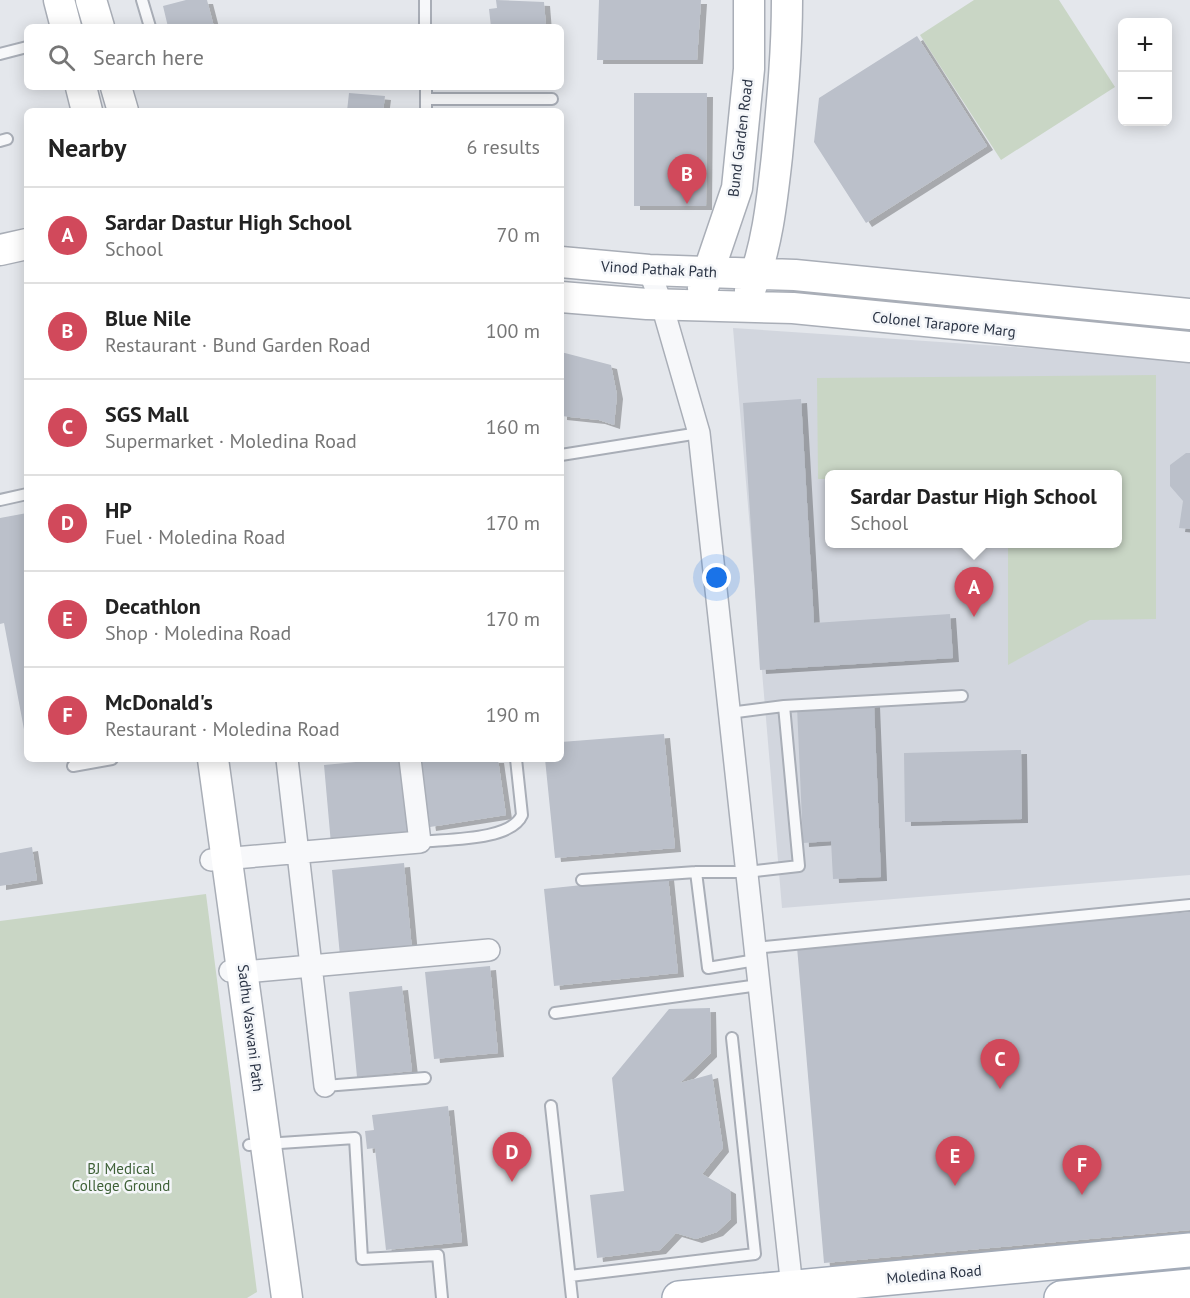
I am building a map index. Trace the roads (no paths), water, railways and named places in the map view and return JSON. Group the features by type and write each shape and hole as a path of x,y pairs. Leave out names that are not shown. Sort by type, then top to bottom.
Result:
{"main road":[{"path":"59,0 65,24"},
{"path":"91,0 98,24"},
{"name":"Bund Garden Road","path":"698,305 737,188 749,69 749,0"},
{"path":"744,307 757,273 771,207 787,66 787,0"},
{"path":"82,90 86,108"},
{"path":"117,90 122,108"},
{"path":"0,250 24,245"},
{"name":"Vinod Pathak Path","path":"564,262 649,270 757,273"},
{"name":"Colonel Tarapore Marg","path":"757,273 795,275 1188,327"},
{"path":"564,297 662,305 698,305"},
{"name":"Colonel Tarapore Marg","path":"698,305 1188,327"},
{"name":"Sadhu Vaswani Path","path":"197,762 220,860"},
{"name":"Sadhu Vaswani Path","path":"213,762 220,860 258,1144 287,1298"},
{"name":"Sadhu Vaswani Path","path":"258,1144 267,1298"},
{"name":"Moledina Road","path":"679,1298 792,1293 1190,1250"},
{"path":"1061,1298 1150,1294 1190,1286"}],"street":[{"path":"649,270 662,305 699,433 792,1293"},
{"path":"288,762 325,1086"},
{"path":"220,860 420,842 410,762"},
{"path":"236,971 489,950"}],"lane":[{"path":"142,0 149,24"},
{"path":"425,0 425,24"},
{"path":"0,54 24,48"},
{"path":"426,90 426,108"},
{"path":"426,99 552,99"},
{"path":"564,455 699,433"},
{"path":"0,500 24,495"},
{"path":"729,713 784,706 962,696"},
{"path":"582,880 696,872 747,872 799,866 784,706"},
{"path":"73,766 95,762"},
{"path":"420,842 500,833 513,827 522,815 516,762"},
{"path":"696,872 708,968 756,954 1190,905"},
{"path":"555,1013 759,985"},
{"path":"570,1276 755,1254 732,1038"},
{"path":"325,1086 425,1078"},
{"path":"551,1106 572,1298"},
{"path":"258,1144 355,1138 362,1258 438,1255 442,1298"}],"place":[{"name":"Blue Nile","path":"687,204"},
{"name":"Sardar Dastur High School","path":"974,617"},
{"name":"SGS Mall","path":"1000,1089"},
{"name":"HP","path":"512,1182"},
{"name":"Decathlon","path":"955,1186"},
{"name":"McDonald's","path":"1082,1195"}],"park label":[{"name":"BJ Medical College Ground","path":"121,1176"}]}
